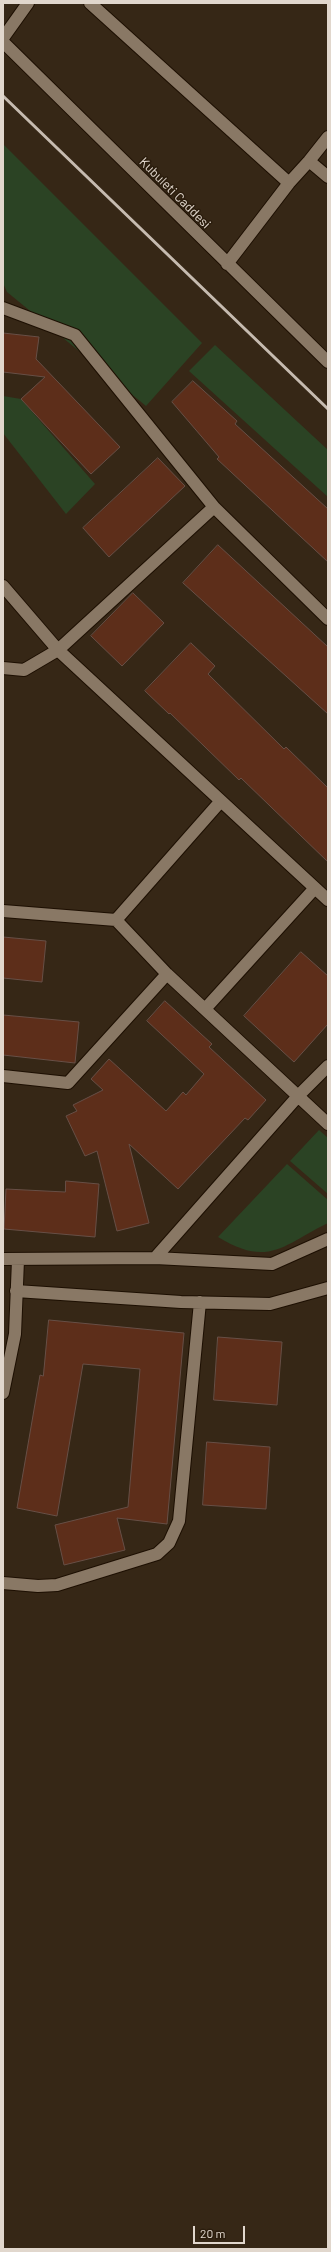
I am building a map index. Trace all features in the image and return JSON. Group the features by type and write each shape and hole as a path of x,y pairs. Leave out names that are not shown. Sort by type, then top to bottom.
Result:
{"street":[{"path":"3,38 28,3"},
{"path":"90,3 289,183"},
{"name":"Kubuleti Caddesi","path":"3,42 328,362"},
{"path":"227,264 289,183 328,137"},
{"path":"309,161 328,177"},
{"path":"3,297 6,309 75,335 214,507 328,619"},
{"path":"3,668 24,670 58,650 214,507"},
{"path":"3,586 58,650 220,802 328,900"},
{"path":"116,920 220,802"},
{"path":"205,1009 315,888"},
{"path":"3,911 116,920 167,974 299,1095 328,1124"},
{"path":"3,1076 68,1083 167,974"},
{"path":"155,1258 299,1095 328,1066"},
{"path":"3,1259 155,1258 272,1264 328,1239"},
{"path":"3,1393 15,1334 18,1260"},
{"path":"16,1291 200,1302 270,1304 328,1288"},
{"path":"3,1583 38,1586 57,1585 157,1554 169,1543 179,1521 200,1302"}],"green space":[{"path":"3,144 202,343 146,406 7,292 3,283"},
{"path":"215,345 328,450 328,497 189,371"},
{"path":"3,396 21,399 95,484 66,514 3,433"},
{"path":"319,1130 328,1138 328,1194 290,1161"},
{"path":"287,1164 328,1200 328,1223 287,1245 275,1250 263,1252 250,1251 218,1237"}],"building":[{"path":"3,333 39,337 36,359 120,447 91,474 21,399 45,377 3,372"},
{"path":"193,381 237,421 235,424 328,509 328,562 217,459 219,457 172,402"},
{"path":"158,458 185,486 109,557 83,528"},
{"path":"218,545 328,647 328,714 183,583"},
{"path":"133,593 164,623 122,666 91,636"},
{"path":"191,643 215,666 208,674 284,749 286,747 328,788 328,862 241,778 239,780 170,713 169,714 145,691"},
{"path":"3,937 46,941 42,982 3,978"},
{"path":"301,952 328,976 328,1024 294,1062 244,1016"},
{"path":"165,1001 212,1044 209,1047 266,1100 248,1120 245,1118 178,1189 129,1144 149,1223 117,1231 97,1151 85,1156 66,1116 77,1111 73,1105 103,1090 91,1079 109,1059 166,1111 183,1092 186,1095 204,1074 147,1021"},
{"path":"3,1015 79,1022 75,1063 3,1055"},
{"path":"66,1181 99,1184 95,1237 4,1229 6,1189 65,1192"},
{"path":"49,1320 184,1333 167,1524 117,1518 125,1550 64,1565 55,1525 128,1507 140,1369 83,1364 57,1516 17,1508 40,1375 43,1376"},
{"path":"218,1337 282,1342 277,1405 214,1400"},
{"path":"207,1442 270,1447 266,1509 203,1505"}],"railway":[{"path":"3,96 328,409"}]}
